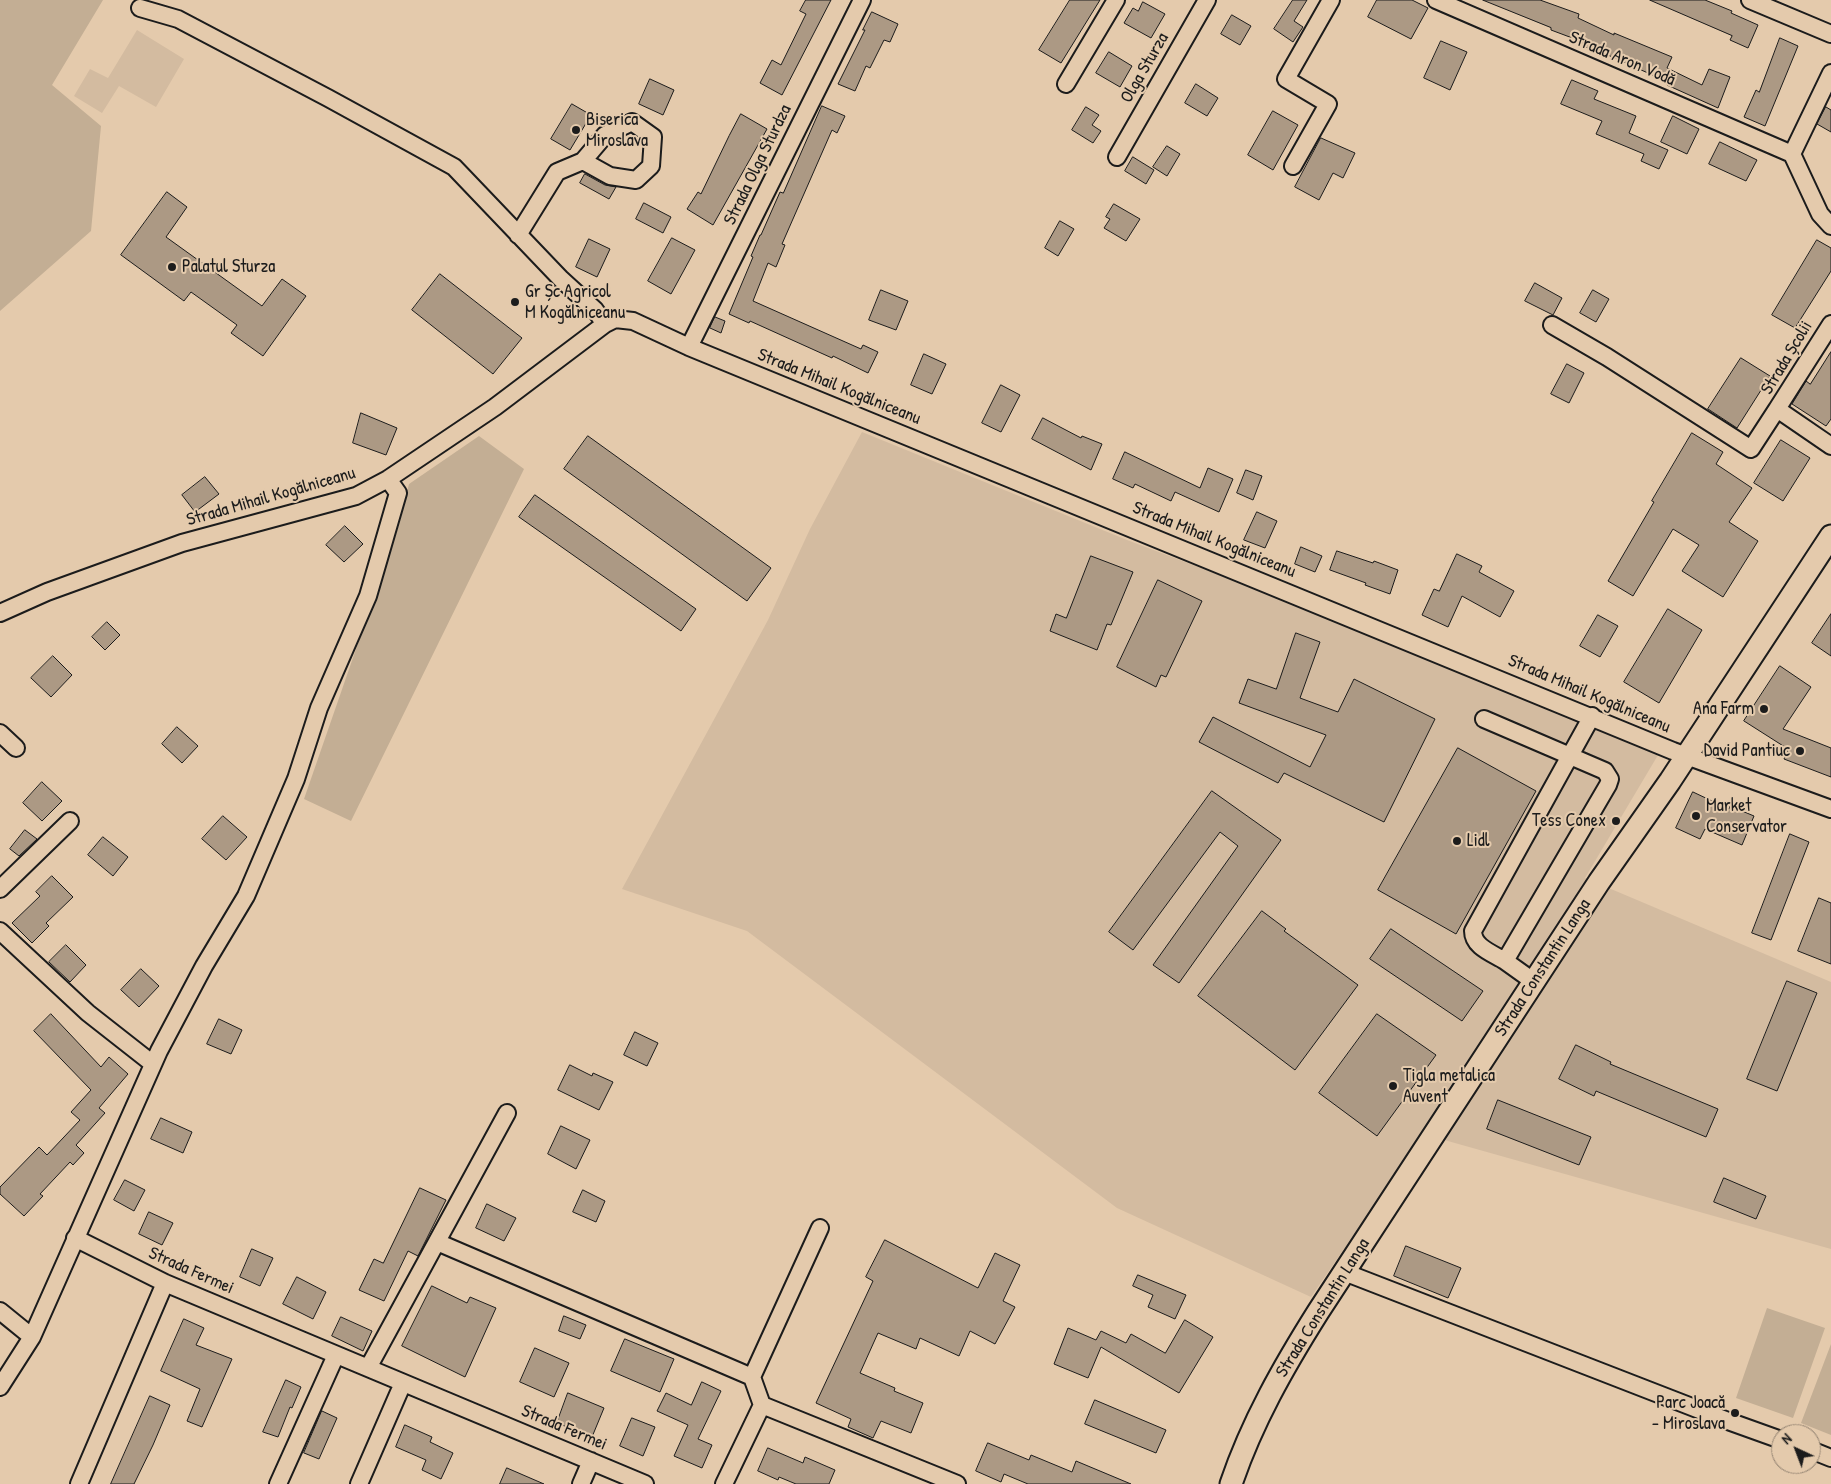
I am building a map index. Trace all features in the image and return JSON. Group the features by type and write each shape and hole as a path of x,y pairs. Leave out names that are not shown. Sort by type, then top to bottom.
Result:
{"main road":[{"name":"Strada Constantin Langa","path":"1231,1484 1240,1456 1263,1406 1291,1355 1598,882 1686,756 1831,536"}],"street":[{"name":"Strada Olga Sturdza","path":"689,347 862,0"},
{"path":"1066,84 1116,0"},
{"name":"Olga Sturza","path":"1117,157 1207,0"},
{"path":"1293,166 1328,104 1286,78 1330,0"},
{"name":"Strada Aron Vodă","path":"1436,0 1792,154"},
{"path":"1750,0 1831,34"},
{"path":"140,8 178,19 454,167 518,236 595,310 605,324"},
{"path":"1831,73 1792,154 1820,214 1831,226"},
{"path":"518,236 557,172 583,161"},
{"name":"Strada Mihail Kogălniceanu","path":"0,614 47,592 182,543 356,496 388,479 496,407 605,324 615,319 633,322 689,347 1686,756 1831,809"},
{"name":"Strada Școlii","path":"1831,324 1777,409 1831,446"},
{"path":"1552,326 1628,370 1750,449 1777,409"},
{"path":"0,1387 32,1337 153,1064 204,966 246,896 296,779 319,708 368,596 398,492 388,479"},
{"path":"1533,981 1505,961 1476,944 1473,930 1592,716"},
{"path":"1484,719 1605,771 1610,778 1608,785 1505,961"},
{"path":"0,733 16,748"},
{"path":"0,889 70,820"},
{"path":"0,931 88,1014 153,1064"},
{"path":"368,1368 507,1113"},
{"path":"724,1484 762,1405 752,1378 820,1228"},
{"name":"Strada Fermei","path":"75,1238 165,1283 645,1484"},
{"path":"437,1242 752,1378"},
{"path":"1344,1272 1771,1436"},
{"path":"79,1484 165,1283"},
{"path":"0,1311 32,1337"},
{"path":"278,1484 336,1354"},
{"path":"359,1484 403,1382"},
{"path":"762,1405 957,1484"},
{"path":"581,1484 590,1461"}],"shaded area":[{"path":"0,0 103,0 52,85 101,126 91,231 0,311"},
{"path":"137,30 184,59 156,107 119,86 102,113 74,96 90,69 108,78"},
{"path":"862,432 1127,540 1254,588 1661,750 1585,878 1831,982 1831,1249 1423,1134 1311,1297 1117,1208 747,931 622,889 768,620 810,529"},
{"path":"479,436 524,469 351,821 304,799 399,525 409,484"},
{"path":"1767,1308 1825,1328 1793,1418 1736,1398"},
{"path":"1831,1344 1831,1435 1821,1431 1821,1424 1801,1423"}],"building":[{"path":"806,0 831,0 782,95 760,83 772,60 781,65 806,14 800,11"},
{"path":"1070,0 1100,0 1061,63 1039,50"},
{"path":"1293,0 1307,0 1294,21 1303,27 1293,42 1274,29"},
{"path":"1377,0 1412,0 1428,8 1411,39 1368,17"},
{"path":"1483,0 1540,0 1579,14 1578,18 1614,35 1614,33 1672,57 1667,68 1702,85 1709,69 1730,77 1718,108 1667,85 1668,82 1599,51 1598,53 1582,45 1583,42"},
{"path":"1650,0 1705,0 1732,11 1731,13 1758,25 1748,48 1730,40 1732,36"},
{"path":"1143,2 1165,14 1151,38 1124,23 1133,8 1138,11"},
{"path":"872,12 898,24 890,42 884,40 870,68 866,66 855,91 838,84"},
{"path":"1232,15 1251,26 1240,45 1221,34"},
{"path":"1780,38 1798,46 1765,126 1744,117 1756,90 1759,92"},
{"path":"1441,41 1467,52 1450,90 1424,78"},
{"path":"1109,52 1132,66 1120,87 1096,73"},
{"path":"650,79 674,90 663,115 639,104"},
{"path":"1572,80 1598,91 1594,99 1636,116 1629,133 1668,150 1659,169 1641,161 1644,154 1596,134 1602,121 1561,104"},
{"path":"1196,84 1218,98 1207,116 1185,103"},
{"path":"572,104 591,115 570,150 551,139"},
{"path":"822,106 845,116 837,133 832,130 782,244 785,245 776,267 768,263 753,301 861,349 863,345 878,352 868,373 833,356 832,358 750,321 749,323 729,314 753,257 751,256 760,235 780,192 783,193"},
{"path":"1086,107 1099,115 1092,125 1101,131 1093,143 1072,130"},
{"path":"1826,107 1831,110 1831,132 1817,124"},
{"path":"1273,111 1298,125 1273,170 1248,155"},
{"path":"741,114 767,129 713,225 687,209 698,192 701,194"},
{"path":"1673,116 1699,129 1687,154 1661,142"},
{"path":"1321,138 1355,153 1343,178 1333,173 1319,200 1295,187"},
{"path":"1720,142 1757,160 1746,181 1709,164"},
{"path":"1167,146 1180,154 1167,176 1153,167"},
{"path":"1133,157 1154,170 1146,184 1125,171"},
{"path":"585,174 605,185 616,187 609,199 580,183"},
{"name":"Palatul Sturza","path":"167,192 187,207 166,237 262,306 282,279 306,296 263,356 231,333 237,325 191,292 184,301 121,255"},
{"path":"644,203 671,217 663,233 636,219"},
{"path":"1114,204 1140,219 1126,241 1104,228 1110,219 1106,217"},
{"path":"1060,221 1074,229 1058,256 1045,248"},
{"path":"672,238 695,250 671,294 648,281"},
{"path":"589,239 610,249 597,277 576,267"},
{"path":"1817,240 1831,248 1831,271 1795,328 1772,315"},
{"path":"440,274 522,338 493,374 412,310"},
{"path":"1535,283 1562,298 1553,315 1525,301"},
{"path":"881,290 908,301 896,330 869,320"},
{"path":"1593,290 1609,299 1596,322 1580,313"},
{"path":"715,317 725,321 721,333 710,328"},
{"path":"1831,352 1831,419 1826,426 1792,404 1806,381 1810,384"},
{"path":"924,354 946,364 932,394 911,385"},
{"path":"1741,358 1770,376 1737,428 1708,409"},
{"path":"1567,364 1584,373 1569,403 1551,394"},
{"path":"1001,385 1020,395 1001,432 982,423"},
{"path":"361,413 397,428 386,455 353,443"},
{"path":"1043,418 1081,438 1082,436 1102,444 1091,470 1032,439"},
{"path":"1692,433 1723,452 1716,464 1752,488 1729,522 1758,541 1723,597 1682,571 1699,545 1673,529 1633,596 1608,581"},
{"path":"588,436 771,568 747,601 564,469"},
{"path":"1781,440 1810,458 1783,501 1754,483"},
{"path":"1125,452 1200,488 1208,468 1233,479 1219,512 1175,492 1171,501 1135,484 1133,488 1113,479"},
{"path":"1246,470 1262,476 1253,500 1237,493"},
{"path":"205,477 219,494 195,512 182,495"},
{"path":"535,495 696,609 681,631 519,517"},
{"path":"1257,512 1277,521 1265,548 1244,540"},
{"path":"345,526 363,544 344,562 326,545"},
{"path":"1301,547 1322,556 1315,572 1295,564"},
{"path":"1337,551 1398,570 1390,594 1330,570"},
{"path":"1457,554 1482,566 1479,572 1514,591 1500,617 1462,596 1448,627 1422,615 1434,589 1439,591"},
{"path":"1091,556 1133,572 1111,625 1107,624 1097,650 1050,631 1056,614 1066,618"},
{"path":"1158,580 1202,601 1166,677 1161,675 1156,687 1117,667"},
{"path":"1668,609 1702,630 1659,703 1624,682"},
{"path":"1831,614 1831,656 1812,643"},
{"path":"1598,615 1618,626 1600,657 1580,646"},
{"path":"107,622 120,635 105,650 92,637"},
{"path":"1296,633 1320,642 1300,698 1338,712 1354,679 1435,719 1384,822 1284,773 1278,783 1199,742 1213,717 1310,767 1326,735 1239,703 1248,679 1276,689"},
{"path":"53,656 72,675 51,697 31,678"},
{"path":"1780,666 1811,687 1783,729 1831,748 1831,777 1784,759 1788,749 1744,721"},
{"path":"177,727 198,746 182,763 162,744"},
{"name":"Lidl","path":"1458,748 1536,791 1456,934 1378,890"},
{"path":"42,782 62,801 42,821 23,803"},
{"path":"1212,791 1281,840 1179,983 1153,965 1238,846 1220,832 1133,950 1109,932"},
{"path":"1693,792 1729,809 1730,806 1754,816 1742,845 1705,829 1700,839 1676,828"},
{"path":"223,816 247,837 226,860 202,839"},
{"path":"25,830 37,839 19,856 10,849"},
{"path":"1790,834 1809,842 1771,940 1752,933"},
{"path":"103,837 128,857 113,876 88,855"},
{"path":"52,876 73,897 46,923 49,926 32,943 12,923 40,896 36,892"},
{"path":"1819,898 1831,903 1831,964 1798,951"},
{"path":"1262,911 1286,929 1284,931 1358,985 1295,1070 1198,996"},
{"path":"1391,929 1483,991 1462,1021 1370,959"},
{"path":"66,945 86,965 70,982 49,962"},
{"path":"141,969 159,986 139,1007 121,990"},
{"path":"1787,981 1817,993 1777,1091 1747,1079"},
{"path":"51,1014 101,1067 109,1057 128,1074 99,1108 105,1113 76,1145 84,1153 73,1165 70,1162 40,1194 43,1196 24,1216 0,1194 0,1187 39,1147 47,1155 80,1120 71,1112 91,1090 34,1031"},
{"path":"1377,1014 1436,1055 1377,1136 1319,1093"},
{"path":"219,1019 242,1030 231,1054 207,1044"},
{"path":"635,1032 658,1043 647,1066 624,1055"},
{"path":"1576,1045 1611,1062 1610,1064 1718,1109 1706,1137 1596,1091 1594,1096 1559,1079"},
{"path":"570,1065 592,1076 593,1073 613,1082 599,1110 558,1090"},
{"path":"1498,1100 1591,1137 1579,1165 1487,1129"},
{"path":"161,1118 192,1132 183,1153 151,1139"},
{"path":"561,1126 590,1140 576,1169 548,1154"},
{"path":"1724,1178 1766,1196 1756,1219 1714,1202"},
{"path":"125,1180 145,1190 134,1211 114,1200"},
{"path":"420,1188 446,1200 418,1256 408,1251 384,1301 359,1290 374,1259 383,1263"},
{"path":"583,1190 605,1201 596,1222 573,1212"},
{"path":"487,1204 516,1218 504,1241 476,1228"},
{"path":"149,1212 173,1223 162,1245 139,1234"},
{"path":"885,1240 978,1288 995,1253 1020,1265 1003,1301 1015,1307 995,1344 970,1331 959,1356 920,1338 916,1349 878,1333 860,1373 895,1388 894,1391 923,1403 911,1433 881,1421 873,1438 848,1427 851,1419 816,1403 873,1281 866,1277"},
{"path":"1406,1246 1461,1268 1448,1298 1394,1276"},
{"path":"252,1249 273,1258 260,1286 240,1277"},
{"path":"1138,1275 1186,1295 1175,1319 1148,1307 1153,1295 1133,1286"},
{"path":"297,1277 326,1292 313,1319 283,1304"},
{"path":"432,1286 467,1303 470,1297 496,1308 465,1377 402,1346"},
{"path":"564,1316 586,1325 580,1339 559,1331"},
{"path":"341,1317 372,1331 363,1351 332,1336"},
{"path":"184,1319 204,1328 196,1345 232,1359 202,1427 187,1421 200,1389 161,1371"},
{"path":"1185,1320 1213,1337 1179,1393 1101,1347 1088,1378 1054,1364 1068,1328 1096,1340 1101,1331 1126,1343 1131,1334 1165,1353"},
{"path":"625,1339 674,1359 660,1392 611,1371"},
{"path":"535,1348 569,1363 554,1397 520,1382"},
{"path":"286,1380 301,1387 292,1408 290,1407 278,1437 263,1432"},
{"path":"702,1382 721,1391 698,1439 712,1445 702,1468 674,1456 688,1425 657,1411 666,1393 691,1405"},
{"path":"568,1393 604,1408 592,1437 557,1423"},
{"path":"150,1396 170,1405 153,1445 134,1484 111,1484"},
{"path":"1095,1400 1166,1430 1156,1453 1085,1424"},
{"path":"322,1411 337,1418 319,1459 304,1453"},
{"path":"632,1418 655,1427 643,1456 620,1446"},
{"path":"405,1425 432,1437 430,1442 453,1453 441,1479 422,1470 426,1460 396,1447"},
{"path":"988,1443 1029,1460 1031,1455 1072,1472 1076,1461 1131,1484 1028,1484 1004,1474 1001,1482 976,1471"},
{"path":"768,1448 803,1463 805,1457 835,1470 829,1484 796,1484 779,1477 778,1480 758,1471"},
{"path":"507,1468 544,1484 500,1484"}],"place":[{"name":"Biserica Miroslava","path":"576,130"},
{"name":"Palatul Sturza","path":"172,267"},
{"name":"Gr Șc Agricol M Kogălniceanu","path":"515,302"},
{"name":"Ana Farm","path":"1764,709"},
{"name":"David Pantiuc","path":"1800,751"},
{"name":"Market Conservator","path":"1696,816"},
{"name":"Tess Conex","path":"1616,821"},
{"name":"Lidl","path":"1457,841"},
{"name":"Tigla metalica Auvent","path":"1393,1086"},
{"name":"Parc Joacă - Miroslava","path":"1735,1413"}]}
